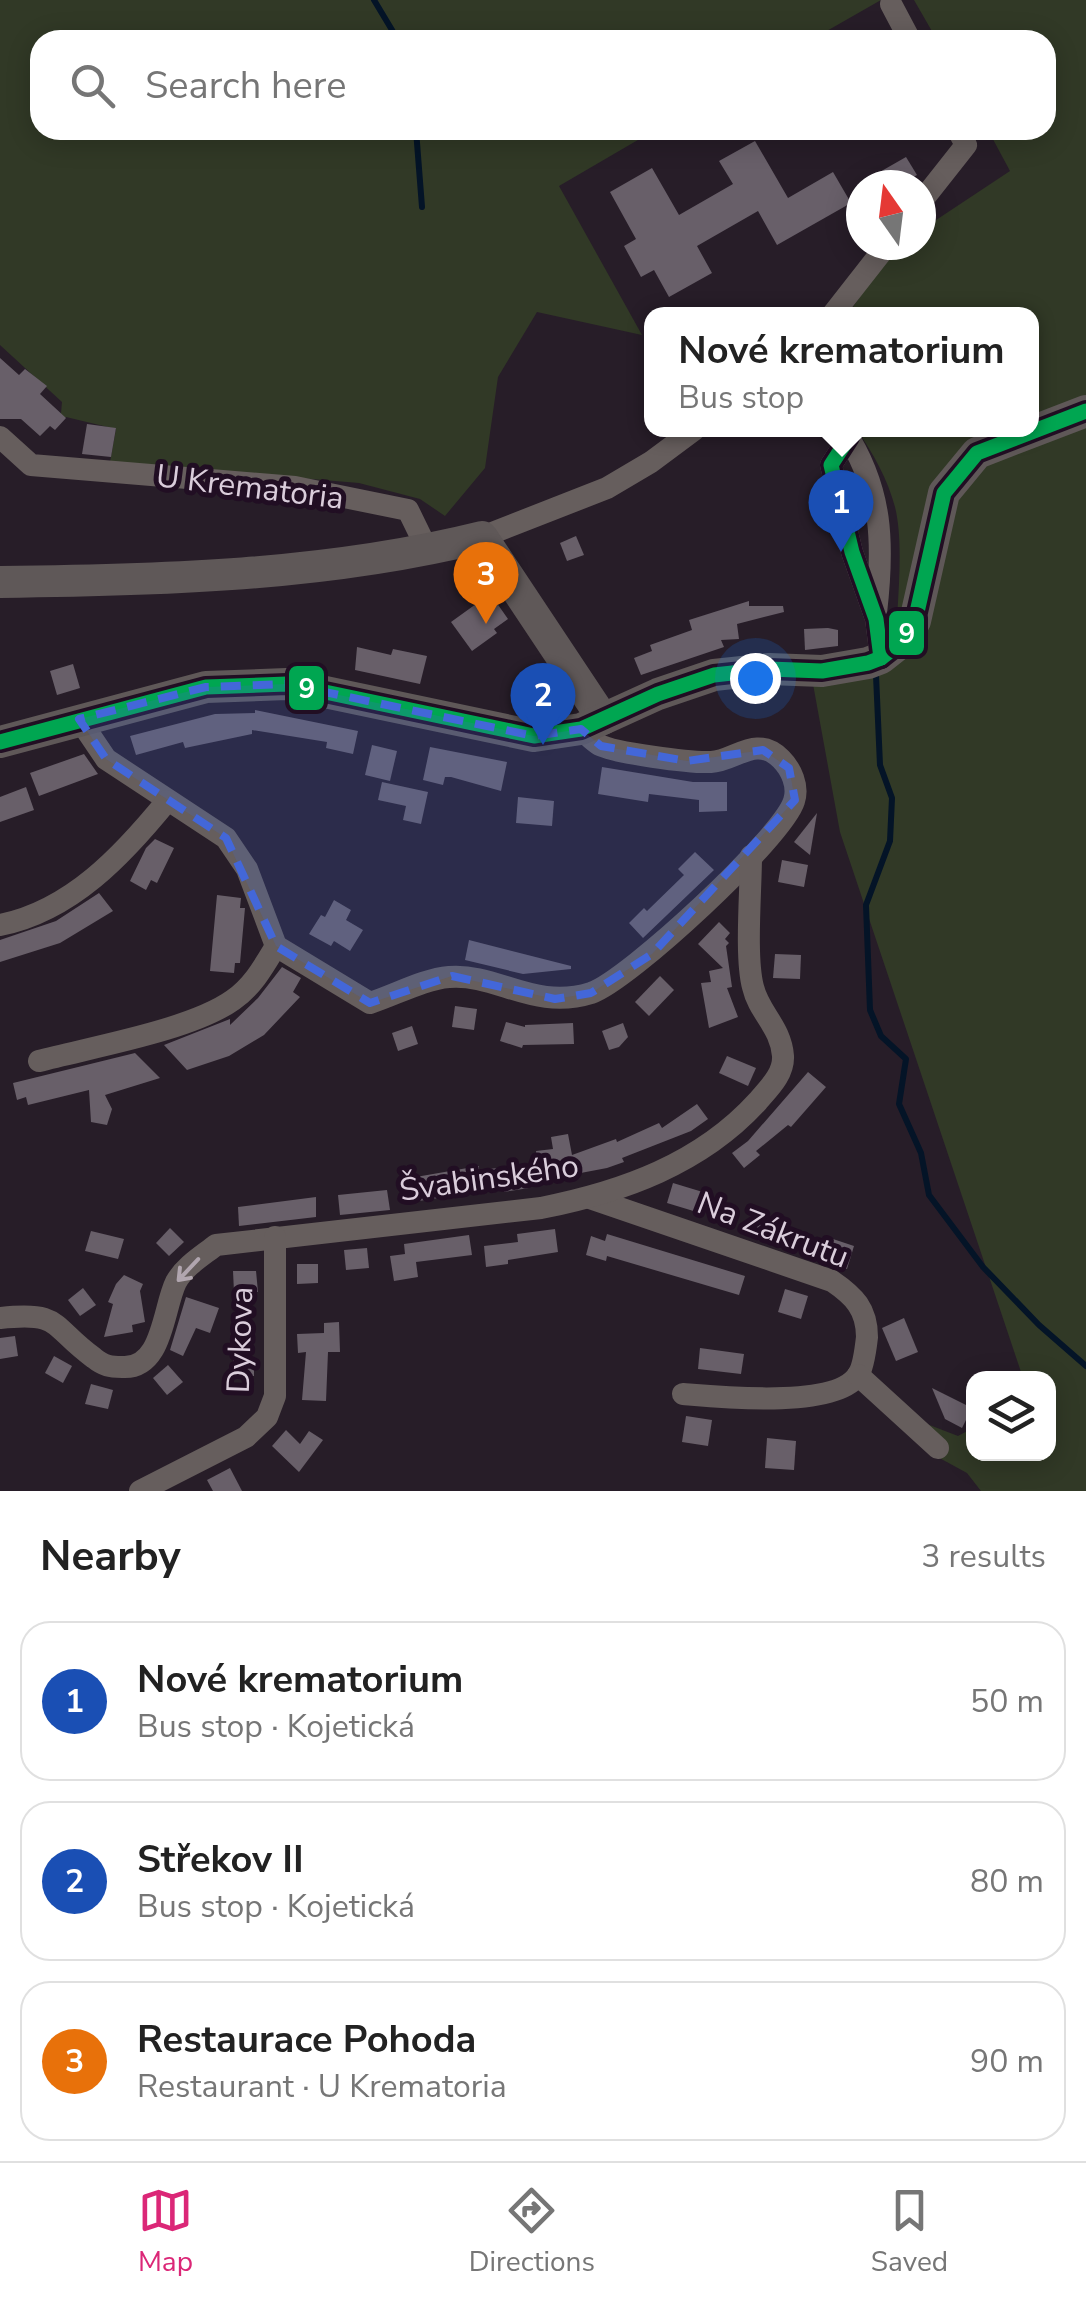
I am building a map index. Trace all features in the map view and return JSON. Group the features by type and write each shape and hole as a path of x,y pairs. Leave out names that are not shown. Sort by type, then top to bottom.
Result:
{"street":[{"path":"891,4 905,30"},
{"path":"936,183 966,145 963,140"},
{"path":"838,307 875,260"},
{"path":"1039,429 1086,411"},
{"name":"U Krematoria","path":"0,437 31,465 295,487 408,510 428,550"},
{"path":"0,582 311,569 428,550 482,537 607,488 685,437"},
{"path":"845,437 831,465 852,552 876,619 881,658"},
{"path":"849,437 869,480 880,517 876,619"},
{"path":"0,742 206,687 287,684 534,736 592,724 658,694 714,675 769,669 848,668 881,658 900,643 914,621 944,492 952,480 977,453 1019,437"},
{"path":"79,719 106,758 226,838 248,869 276,946 370,1003 452,976 556,999 591,993 623,977 652,954 751,856 795,800 794,780 777,755 763,750 742,749 715,762 601,746 576,675 482,537"},
{"path":"0,925 44,912 76,891 104,870 167,801"},
{"name":"Švabinského","path":"0,1318 30,1314 52,1320 105,1366 131,1368 152,1353 176,1282 191,1264 216,1245 541,1208 590,1198 648,1178 708,1146 745,1115 776,1080 784,1060 779,1030 759,1006 752,983 751,856"},
{"path":"39,1061 204,1017 234,1000 258,976 276,946"},
{"name":"Na Zákrutu","path":"590,1198 832,1281 856,1297 865,1318 867,1340 858,1376"},
{"name":"Dykova","path":"140,1491 246,1437 266,1417 276,1396 275,1236"},
{"path":"683,1394 744,1400 802,1398 842,1388 858,1376 938,1448"}],"highlighted area":[{"path":"287,684 534,736 581,729 601,746 687,761 763,750 789,768 795,800 652,954 591,993 555,999 452,976 370,1003 276,946 226,838 106,759 79,719 206,687"}],"green space":[{"path":"0,0 881,0 828,30 30,30 30,140 638,140 559,186 642,335 537,312 498,377 485,468 445,516 420,499 359,483 110,462 116,429 66,417 57,425 54,423 62,402 0,345"},
{"path":"914,0 1086,0 1086,1491 981,1491 967,1473 934,1455 875,1404 958,1436 966,1432 966,1461 1056,1461 1056,1371 1021,1371 840,832 813,684 895,657 898,523 884,477 861,437 1039,437 1039,307 853,307 886,260 936,260 936,220 1010,171 993,140 1056,140 1056,30 931,30"}],"building":[{"path":"755,141 788,198 833,172 846,194 846,206 777,245 758,211 697,246 712,273 669,297 654,270 641,277 624,246 636,239 610,192 652,168 679,215 733,184 719,161"},
{"path":"906,157 914,170 883,170"},
{"path":"0,358 19,375 25,369 47,386 40,394 66,418 55,430 50,426 40,436 21,419 0,419"},
{"path":"87,424 116,428 111,457 82,454"},
{"path":"576,536 584,555 567,561 560,543"},
{"path":"494,599 508,619 494,629 497,633 472,651 451,622 476,604 480,610"},
{"path":"749,601 749,606 783,606 784,612 737,624 739,639 721,640 724,647 641,675 634,658 652,651 650,645 692,630 689,620"},
{"path":"804,629 838,630 838,646 805,650"},
{"path":"357,647 391,655 393,649 427,656 420,684 355,670"},
{"path":"73,664 80,688 57,695 50,671"},
{"path":"255,710 358,731 353,754 326,748 327,742 252,730 252,734 185,748 183,742 136,755 130,736 215,714"},
{"path":"372,745 397,751 390,781 365,775"},
{"path":"430,747 507,762 501,791 451,777 445,777 443,785 423,780"},
{"path":"84,754 98,774 39,796 30,773"},
{"path":"602,767 693,782 727,782 727,811 699,812 699,800 649,794 648,802 598,794"},
{"path":"382,782 428,792 421,824 403,820 406,806 378,800"},
{"path":"26,787 34,810 0,822 0,797"},
{"path":"518,797 554,801 552,826 516,823"},
{"path":"817,813 810,855 794,842"},
{"path":"155,839 174,848 157,883 151,880 146,890 130,881 146,848"},
{"path":"695,852 714,870 643,938 629,923 684,875 678,869"},
{"path":"782,860 808,865 804,887 778,882"},
{"path":"99,893 113,911 60,943 0,962 0,940 56,921"},
{"path":"217,895 241,898 240,908 245,908 240,963 235,963 234,973 210,971"},
{"path":"334,900 351,910 346,920 363,930 350,951 334,941 331,946 309,934"},
{"path":"719,922 730,933 725,939 729,943 726,946 732,987 727,988 738,1017 709,1028 701,983 711,982 709,971 723,968 698,944"},
{"path":"469,940 571,969 523,974 465,960"},
{"path":"775,954 801,955 800,979 773,978"},
{"path":"282,967 301,978 293,992 300,997 264,1035 229,1056 187,1070 164,1045 230,1019 230,1025"},
{"path":"660,976 674,990 649,1016 635,1002"},
{"path":"455,1006 477,1009 474,1030 452,1027"},
{"path":"506,1022 525,1027 573,1023 574,1044 522,1048 500,1041"},
{"path":"623,1023 628,1037 619,1047 609,1050 602,1031"},
{"path":"412,1026 418,1044 398,1051 392,1033"},
{"path":"135,1053 160,1078 105,1095 112,1109 107,1125 91,1122 89,1090 28,1105 26,1097 17,1100 13,1083"},
{"path":"727,1056 756,1068 748,1086 719,1073"},
{"path":"808,1072 826,1087 791,1127 788,1125 756,1151 760,1155 744,1168 732,1153 748,1141"},
{"path":"697,1104 708,1119 691,1131 622,1158 624,1162 607,1168 528,1183 529,1188 412,1202 410,1178 479,1166 479,1170 538,1164 536,1151 553,1149 551,1137 568,1134 572,1155 616,1139 617,1142 659,1123 662,1128"},
{"path":"673,1183 706,1193 700,1213 667,1203"},
{"path":"387,1190 390,1210 340,1215 338,1195"},
{"path":"316,1197 316,1217 239,1226 238,1207"},
{"path":"756,1219 778,1226 772,1245 750,1237"},
{"path":"170,1228 184,1242 169,1256 156,1243"},
{"path":"555,1229 558,1252 486,1267 484,1246 518,1242 517,1234"},
{"path":"91,1231 124,1239 118,1259 85,1251"},
{"path":"607,1234 745,1276 739,1295 607,1256 606,1261 586,1255 591,1236 605,1241"},
{"path":"469,1235 472,1255 416,1262 418,1277 394,1281 390,1256 405,1254 404,1244"},
{"path":"830,1238 854,1246 847,1269 823,1262"},
{"path":"367,1248 369,1268 346,1270 344,1250"},
{"path":"297,1264 318,1264 318,1283 297,1284"},
{"path":"233,1271 256,1271 258,1292 234,1292"},
{"path":"124,1275 143,1284 140,1291 145,1322 132,1325 133,1332 104,1337 113,1304 108,1302"},
{"path":"83,1288 96,1305 80,1316 68,1300"},
{"path":"785,1289 808,1296 801,1319 778,1312"},
{"path":"186,1297 219,1308 210,1333 196,1328 183,1356 170,1350"},
{"path":"904,1318 918,1352 896,1361 882,1328"},
{"path":"339,1322 340,1352 328,1352 326,1401 302,1400 306,1352 298,1353 297,1334 324,1333 324,1323"},
{"path":"15,1336 18,1356 0,1359 0,1338"},
{"path":"700,1348 744,1354 741,1374 698,1369"},
{"path":"54,1356 72,1366 63,1383 45,1373"},
{"path":"233,1357 254,1357 254,1376 233,1376"},
{"path":"168,1365 183,1382 167,1395 153,1378"},
{"path":"91,1384 113,1390 108,1409 85,1404"},
{"path":"932,1388 966,1405 962,1428 945,1419"},
{"path":"686,1416 712,1420 708,1446 682,1442"},
{"path":"286,1430 300,1444 309,1431 323,1440 299,1472 272,1446"},
{"path":"767,1438 796,1441 794,1470 765,1468"},
{"path":"230,1468 242,1491 213,1491 207,1480"}],"waterway":[{"path":"374,0 392,30"},
{"path":"417,140 422,207"},
{"path":"876,675 880,765 892,798 890,841 866,905 870,1010 881,1036 906,1059 899,1104 921,1153 929,1195 983,1267 1039,1325 1086,1366"}],"transit line":[{"name":"9","path":"1039,429 1086,411"},
{"name":"9","path":"849,437 831,465 852,552 876,619 881,658"},
{"name":"9","path":"0,742 206,687 287,684 534,736 581,729 658,694 714,675 769,669 822,671 868,663 900,643 915,621 944,493 977,453 1019,437"}],"place":[{"name":"Nové krematorium","path":"841,552"},
{"name":"Restaurace Pohoda","path":"486,624"},
{"name":"Střekov II","path":"543,745"}]}
